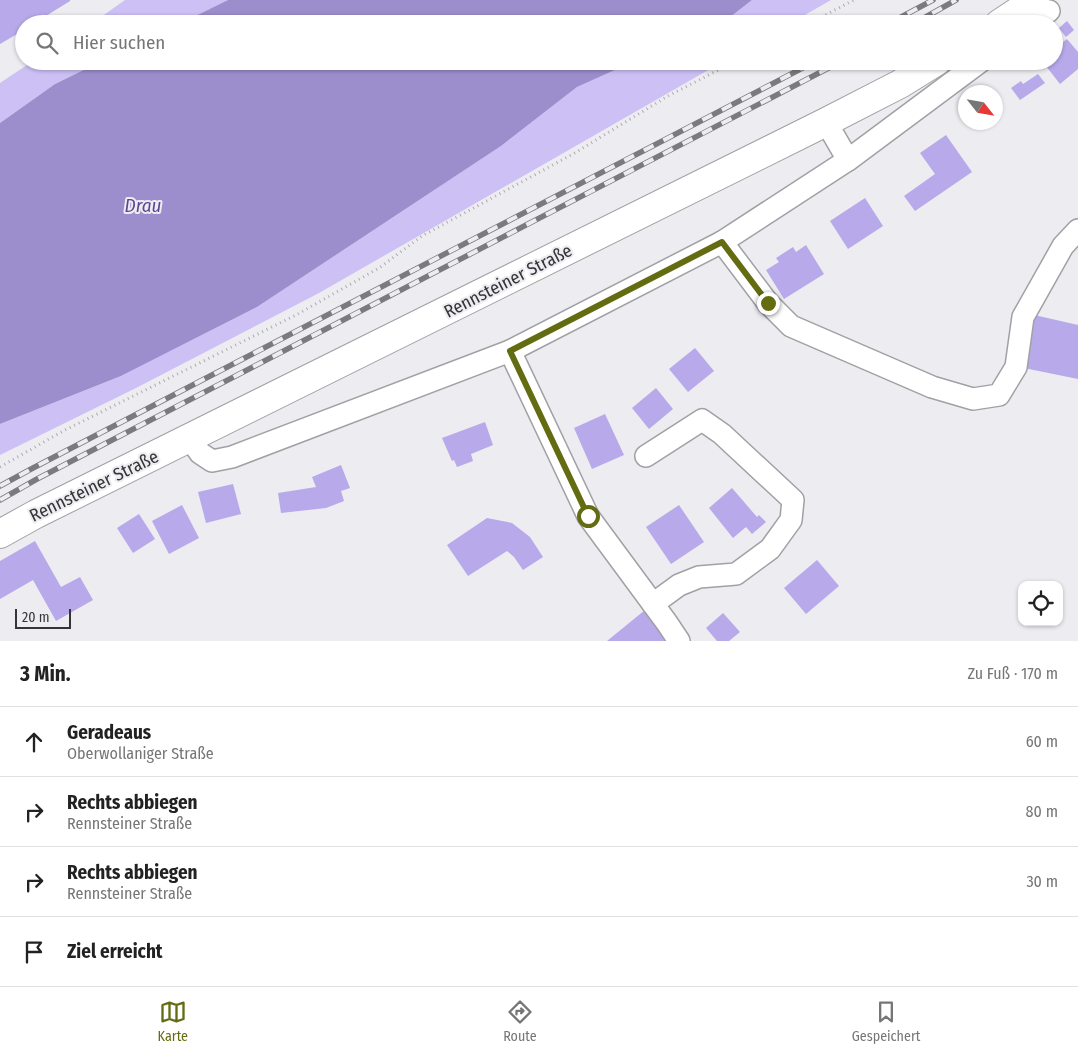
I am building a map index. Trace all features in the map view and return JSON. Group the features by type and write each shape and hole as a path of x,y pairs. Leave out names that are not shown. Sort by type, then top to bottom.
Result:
{"main road":[{"path":"1020,15 1042,6"},
{"name":"Rennsteiner Straße","path":"0,534 36,514 826,122 900,84 923,70"}],"street":[{"path":"190,439 200,453 212,461 232,458 510,351 722,242 848,160 969,70"},
{"path":"826,122 848,160"},
{"path":"722,242 768,303 791,326 932,387 974,399 999,395 1016,367 1023,317 1063,246 1078,230"},
{"path":"510,351 588,516 679,641"},
{"path":"646,456 702,420 722,434 793,500 791,520 770,549 736,574 699,577 679,584 653,604"}],"path":[{"path":"825,15 854,0"},
{"path":"0,467 66,430 296,315 378,268 422,236 573,154 668,96 719,70"}],"shaded area":[{"path":"125,0 228,0 197,15 104,15"},
{"path":"752,0 831,0 805,15 733,15"},
{"path":"20,70 84,70 55,84 0,123 0,83"},
{"path":"615,70 708,70 319,293 136,388 0,455 0,424 121,376 257,307 501,146 577,87"}],"water":[{"path":"228,0 752,0 733,15 197,15"},
{"name":"Drau","path":"84,70 615,70 577,87 501,146 257,307 121,376 0,424 0,123 55,84"}],"building":[{"path":"0,0 70,0 47,15 15,15 15,35 0,44"},
{"path":"1067,21 1074,30 1066,37 1063,33 1063,24"},
{"path":"1067,39 1078,52 1078,69 1060,84 1049,70 1063,70 1063,42"},
{"path":"1038,74 1045,83 1020,100 1011,88 1021,81 1023,84"},
{"path":"946,135 972,172 915,211 904,196 935,174 920,153"},
{"path":"865,198 883,226 848,249 830,221"},
{"path":"806,245 824,274 784,299 766,270 779,262 776,258 793,247 796,252"},
{"path":"1030,314 1078,325 1078,379 1019,367"},
{"path":"695,348 714,371 688,392 669,369"},
{"path":"656,388 673,409 649,429 632,408"},
{"path":"605,414 624,455 592,469 574,428"},
{"path":"485,422 493,445 471,454 473,461 457,467 454,460 452,461 442,438"},
{"path":"341,465 350,488 341,491 344,501 326,508 281,513 278,493 316,487 312,477"},
{"path":"233,484 241,514 206,523 198,492"},
{"path":"732,488 757,517 759,515 766,522 752,534 746,527 733,538 709,508"},
{"path":"182,505 199,538 169,554 152,521"},
{"path":"679,505 704,542 671,564 646,527"},
{"path":"139,514 155,539 133,553 117,528"},
{"path":"487,518 512,523 530,537 543,557 523,570 507,551 468,576 447,545"},
{"path":"35,541 61,587 80,577 93,600 56,621 33,580 0,599 0,561"},
{"path":"817,560 839,586 806,614 784,588"},
{"path":"645,610 671,641 607,641"},
{"path":"723,613 740,632 729,641 717,641 706,628"}],"railway":[{"path":"905,15 933,0"},
{"path":"929,15 956,0"},
{"path":"0,486 799,70"},
{"path":"0,500 37,479 825,70"}],"route":[{"path":"588,516 510,351 722,242 768,303"}]}
